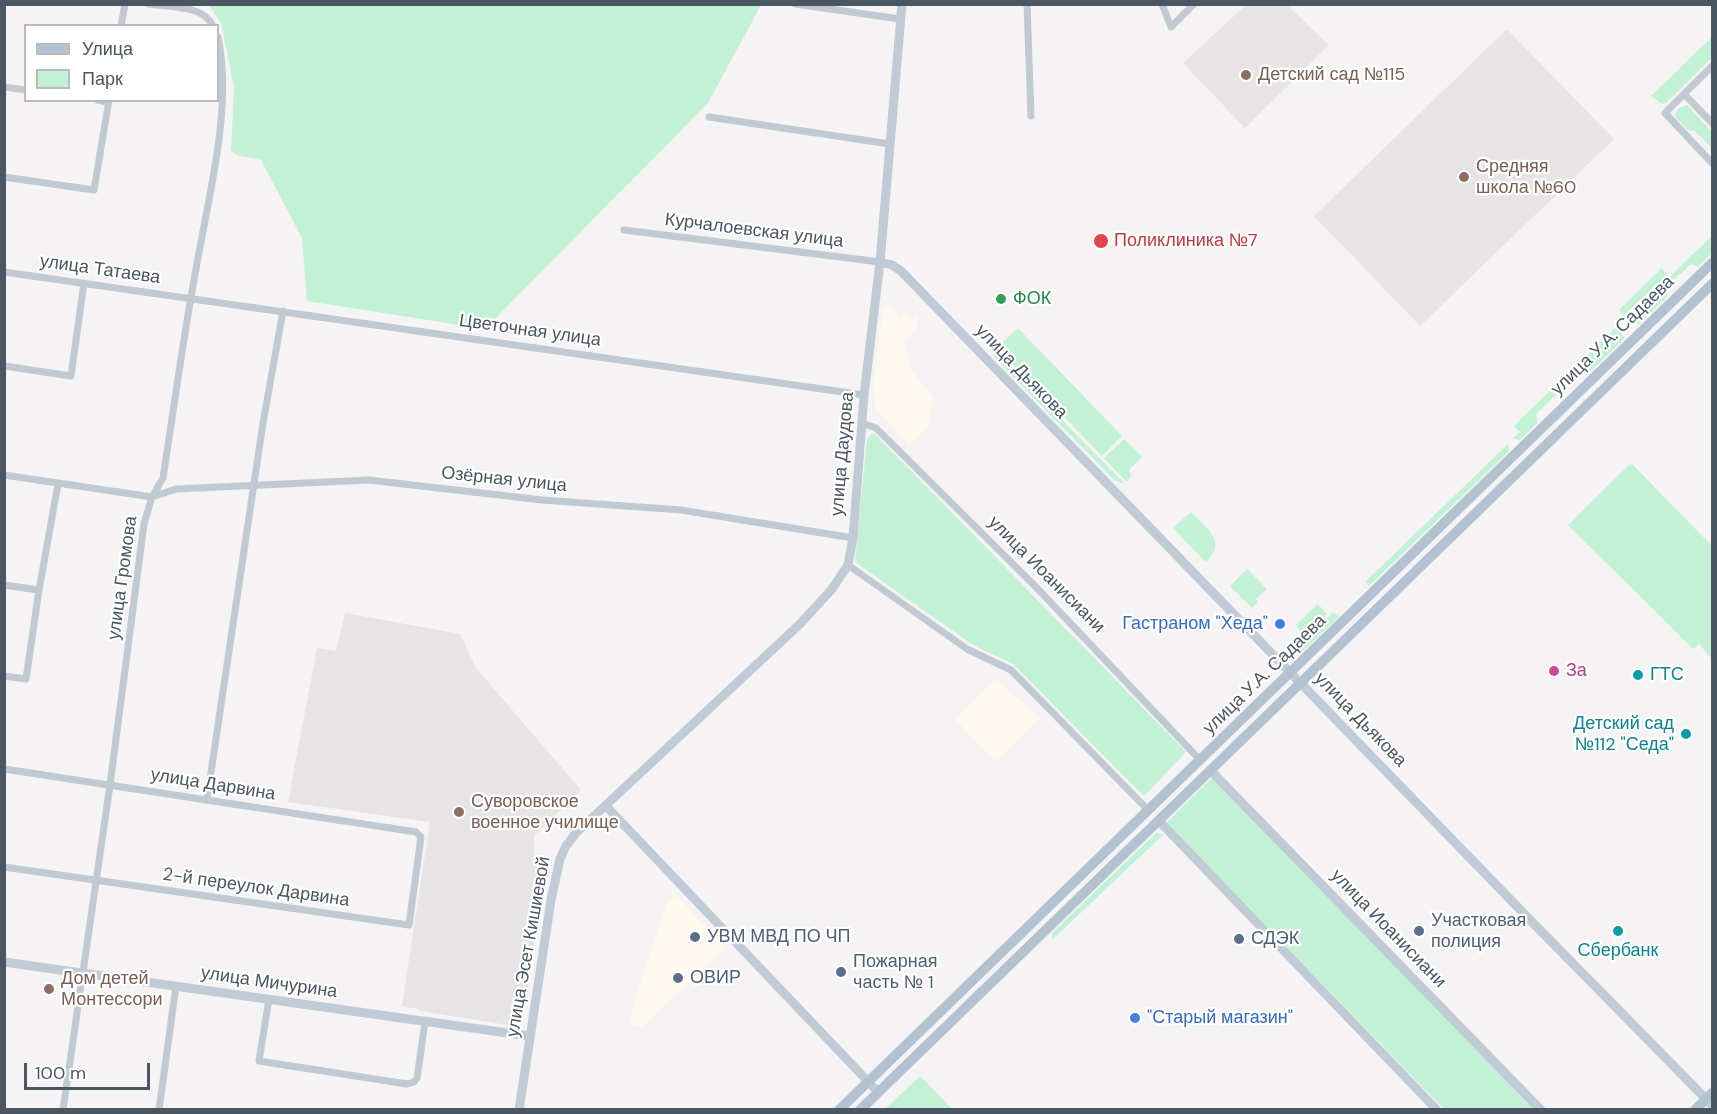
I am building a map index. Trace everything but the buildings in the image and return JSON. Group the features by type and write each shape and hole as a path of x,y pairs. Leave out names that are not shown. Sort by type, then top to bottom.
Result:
{"main road":[{"name":"улица У.А. Садаева","path":"839,1110 1713,263"},
{"name":"улица У.А. Садаева","path":"860,1110 1713,284"},
{"path":"1695,1110 1710,1099"}],"street":[{"path":"121,24 125,4"},
{"path":"149,4 201,12 210,19 212,24"},
{"path":"795,4 900,19"},
{"name":"улица Даудова","path":"606,806 800,624 832,589 848,565 853,538 864,395 879,262 902,4"},
{"path":"1027,4 1031,116"},
{"path":"1162,4 1171,27 1194,4"},
{"name":"улица Громова","path":"63,1110 110,784 144,524 152,496 163,478 191,297 222,120 219,43"},
{"path":"1713,66 1665,113 1713,163"},
{"path":"4,87 24,90"},
{"path":"1684,94 1713,123"},
{"path":"4,177 94,190 109,102"},
{"path":"709,117 890,144"},
{"name":"Курчалоевская улица","path":"624,230 879,262"},
{"name":"улица Дьякова","path":"879,262 892,265 901,271 1542,933 1710,1099"},
{"name":"улица Татаева","path":"4,272 191,297"},
{"path":"4,366 70,376 84,283"},
{"name":"Цветочная улица","path":"191,297 864,395"},
{"path":"207,799 254,485 283,311"},
{"name":"улица Иоанисиани","path":"862,423 876,428 1027,579 1200,760"},
{"path":"4,475 152,496"},
{"name":"Озёрная улица","path":"152,496 176,489 369,480 542,500 681,510 853,538"},
{"path":"4,676 26,679 58,484"},
{"path":"848,565 967,649 1011,670 1149,811"},
{"path":"4,585 39,590"},
{"name":"улица Дарвина","path":"4,769 416,832"},
{"name":"улица Иоанисиани","path":"1211,771 1541,1110"},
{"path":"606,806 878,1092"},
{"name":"улица Эсет Кишиевой","path":"519,1110 551,900 560,859 576,833 606,806"},
{"path":"1159,821 1437,1110"},
{"name":"2-й переулок Дарвина","path":"4,867 409,925 421,837 416,832"},
{"name":"улица Мичурина","path":"4,962 530,1036"},
{"path":"159,1110 176,986"},
{"path":"269,999 259,1061 407,1084 414,1082 417,1078 425,1022"}],"shaded area":[{"name":"Детский сад №115","path":"1247,4 1287,5 1329,45 1245,128 1183,63"},
{"name":"Средняя школа №60","path":"1507,29 1614,139 1420,326 1314,216"},
{"path":"889,304 900,316 905,312 912,319 919,314 917,326 905,343 911,370 933,397 928,428 909,445 876,410 873,386 883,309"},
{"name":"Суворовское военное училище","path":"345,613 460,634 476,668 581,790 534,836 534,858 546,859 523,1020 514,1026 402,1006 430,822 288,802 317,648 336,651"},
{"path":"995,679 1041,718 995,761 955,719"},
{"path":"676,895 726,948 642,1027 630,1025 635,1000 667,901"}],"green space":[{"path":"209,5 761,5 708,103 485,329 307,301 302,238 261,160 237,155 231,150 234,87 221,23"},
{"path":"1712,37 1712,58 1666,103 1662,104 1651,96"},
{"path":"1687,105 1712,132 1712,155 1710,146 1695,131 1688,130 1675,117 1678,109"},
{"path":"1712,236 1712,253 1698,267 1691,264 1665,288 1668,296 1639,324 1631,323 1626,318"},
{"path":"1662,268 1667,274 1624,315 1619,310"},
{"path":"1018,328 1122,436 1102,456 997,348"},
{"path":"1615,328 1625,338 1592,370 1584,368 1536,414 1538,422 1520,440 1512,439 1520,432 1514,426"},
{"path":"994,350 1125,484 1115,481 993,356"},
{"path":"875,434 1186,752 1144,796 1013,664 973,645 855,562 867,439"},
{"path":"1124,439 1142,457 1129,470 1131,476 1127,482 1104,458"},
{"path":"1508,444 1509,451 1369,586 1365,582"},
{"path":"1631,463 1712,546 1712,659 1699,644 1693,649 1568,525"},
{"path":"1191,512 1208,529 1215,541 1215,548 1206,562 1173,528"},
{"path":"1247,569 1267,589 1256,599 1258,602 1252,608 1230,586"},
{"path":"1318,604 1327,614 1304,635 1296,625"},
{"path":"1334,612 1339,617 1299,655 1296,648"},
{"path":"1212,778 1535,1109 1444,1109 1166,823"},
{"path":"1156,833 1164,834 1052,940 1052,933"},
{"path":"920,1076 952,1109 885,1109"}],"place":[{"name":"Детский сад №115","path":"1246,75"},
{"name":"Средняя школа №60","path":"1464,177"},
{"name":"Поликлиника №7","path":"1101,241"},
{"name":"ФОК","path":"1001,299"},
{"name":"Гастраном \"Хеда\"","path":"1280,624"},
{"name":"За","path":"1554,671"},
{"name":"ГТС","path":"1638,675"},
{"name":"Детский сад №112 \"Седа\"","path":"1686,734"},
{"name":"Суворовское военное училище","path":"459,812"},
{"name":"Участковая полиция","path":"1419,931"},
{"name":"Сбербанк","path":"1618,931"},
{"name":"УВМ МВД ПО ЧП","path":"695,937"},
{"name":"СДЭК","path":"1239,939"},
{"name":"Пожарная часть № 1","path":"841,972"},
{"name":"ОВИР","path":"678,978"},
{"name":"Дом детей Монтессори","path":"49,989"},
{"name":"\"Старый магазин\"","path":"1135,1018"}]}
